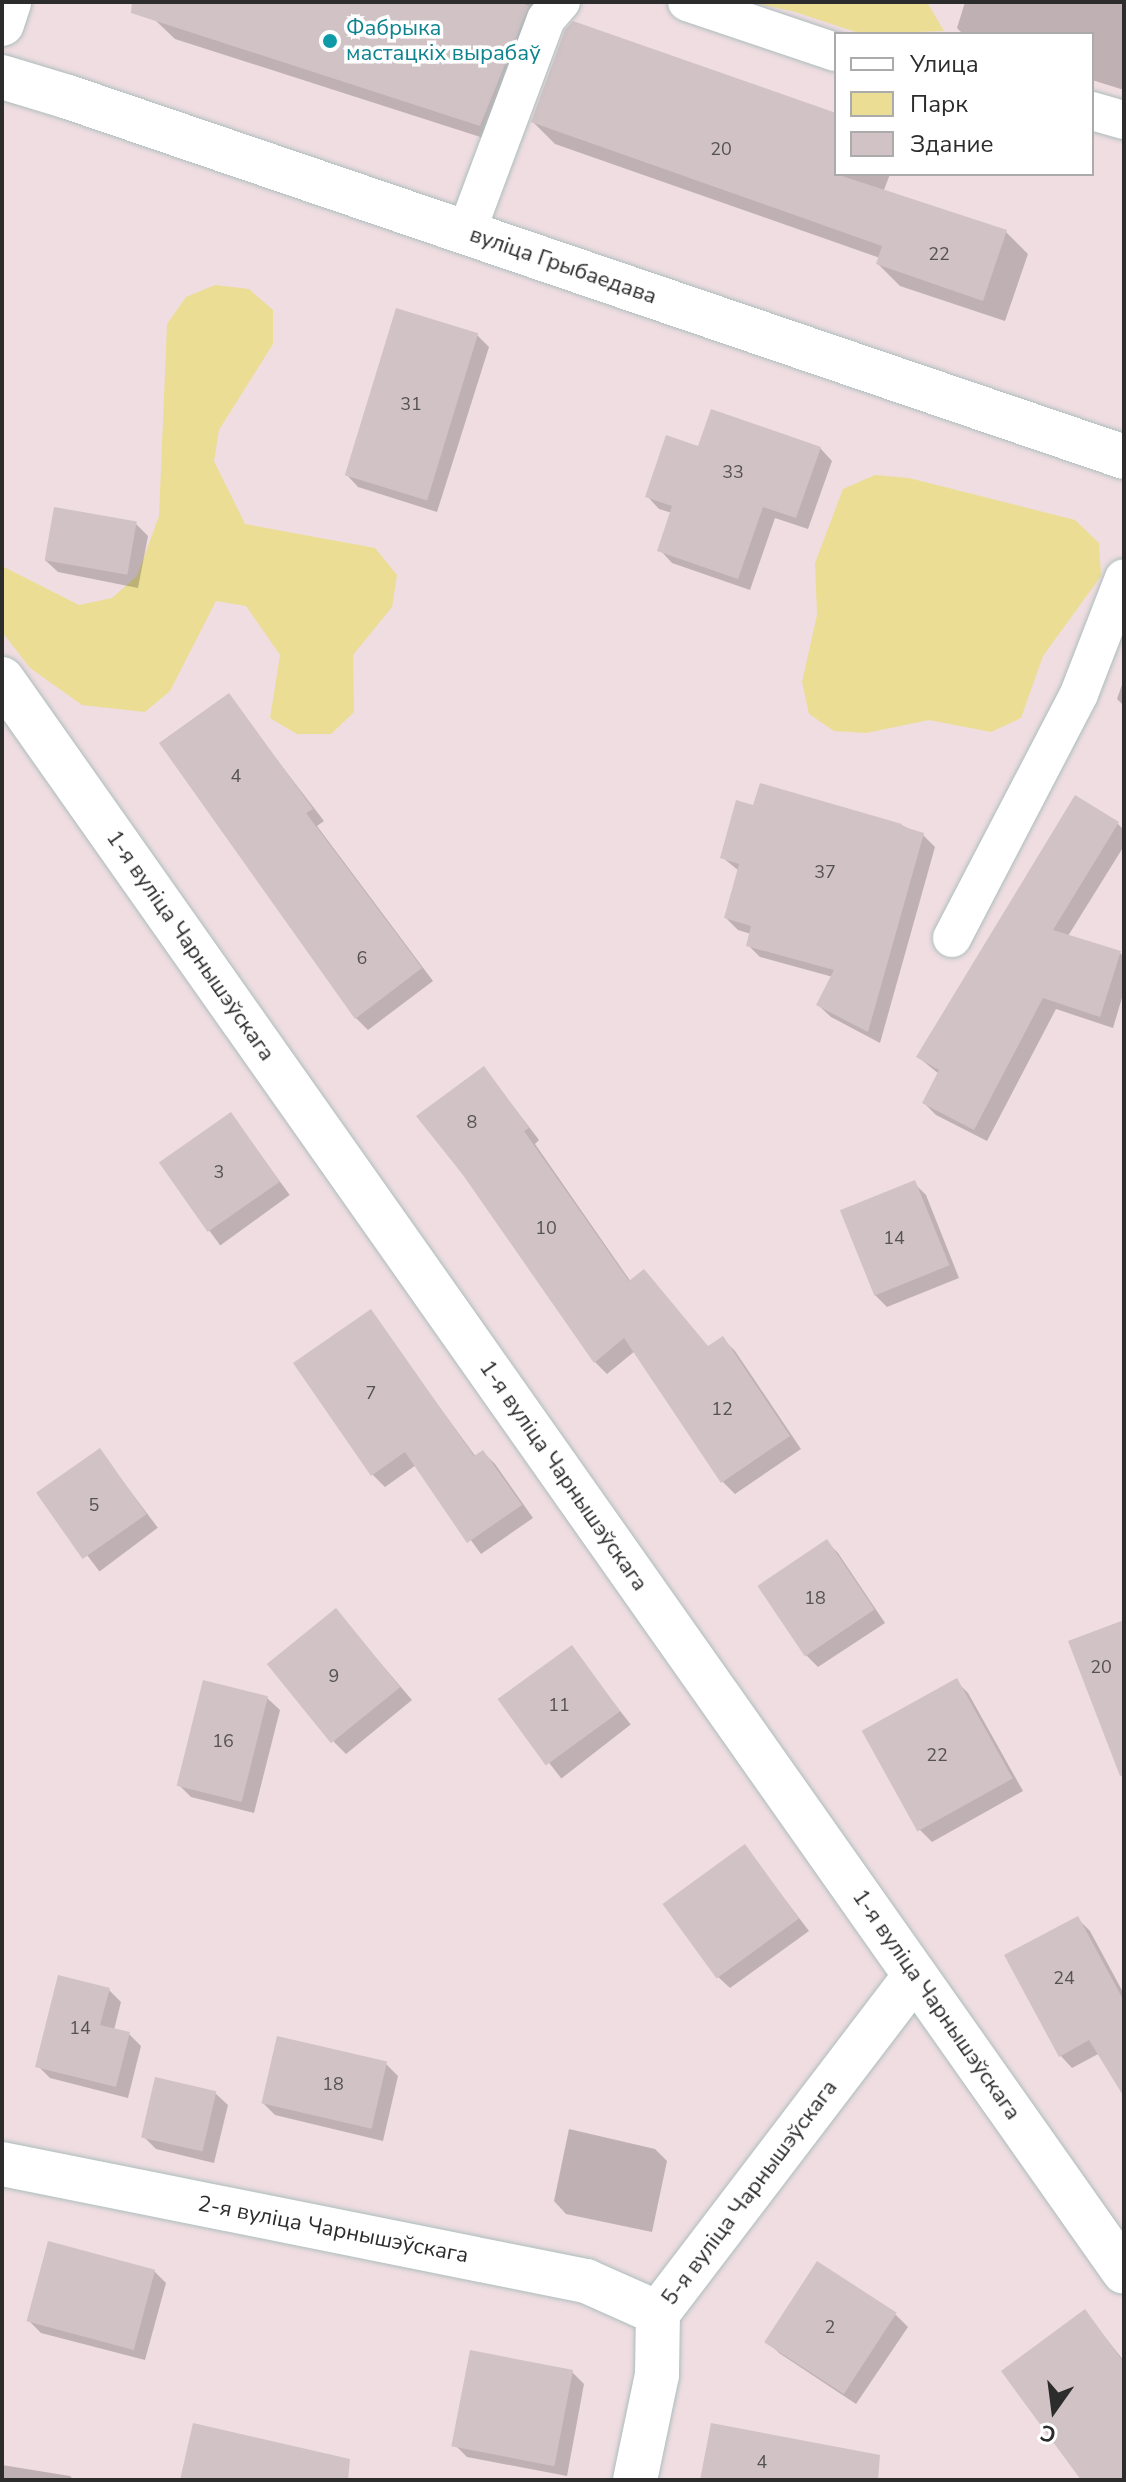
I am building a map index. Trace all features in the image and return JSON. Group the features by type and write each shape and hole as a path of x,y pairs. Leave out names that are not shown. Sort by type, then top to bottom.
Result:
{"street":[{"path":"2,24 9,2"},
{"name":"вуліца Грыбаедава","path":"2,77 1124,457"},
{"name":"1-я вуліца Чарнышэўскага","path":"2,679 1124,2272"},
{"name":"5-я вуліца Чарнышэўскага","path":"635,2480 657,2375 658,2313 915,1976"},
{"name":"2-я вуліца Чарнышэўскага","path":"2,2164 586,2281 658,2313"}],"lane":[{"path":"466,233 546,19 561,2"},
{"path":"687,2 834,51"},
{"path":"1094,112 1124,120"},
{"path":"952,938 1079,694 1124,578"}],"green space":[{"path":"749,2 927,2 944,31 856,32 792,11"},
{"path":"215,285 249,289 273,310 273,344 219,430 214,461 245,524 375,548 397,575 392,607 353,655 354,712 331,734 297,734 270,718 280,655 246,606 216,601 170,691 145,712 82,705 30,668 2,632 2,566 79,605 112,598 137,576 159,516 167,324 186,297"},
{"path":"875,475 909,478 1075,520 1099,543 1101,576 1043,656 1021,718 991,732 929,720 866,733 834,731 809,714 802,682 817,615 815,563 843,489"}],"building":[{"name":"Фабрыка мастацкіх вырабаў","path":"132,2 519,2 529,6 480,126 131,13"},
{"path":"573,21 834,112 834,176 842,176 1007,230 983,301 876,264 882,246 531,122 565,30"},
{"path":"396,308 478,333 427,500 345,475"},
{"path":"711,409 821,447 796,518 763,507 738,579 657,551 672,506 645,497 666,435 698,446"},
{"path":"54,507 137,522 127,575 45,560"},
{"path":"229,693 313,809 306,813 422,968 355,1019 159,743"},
{"path":"760,783 924,833 868,1032 816,1005 834,970 746,946 751,926 724,918 739,864 720,858 736,800 753,805"},
{"path":"1075,795 1119,822 1053,930 1121,951 1100,1017 1043,998 974,1130 922,1103 939,1070 916,1057"},
{"path":"484,1066 529,1128 524,1131 629,1281 644,1269 708,1346 723,1336 790,1436 721,1483 624,1338 594,1363 463,1175 416,1116"},
{"path":"231,1112 280,1182 208,1232 159,1162"},
{"path":"915,1180 949,1265 874,1296 840,1210"},
{"path":"371,1309 474,1456 483,1450 522,1505 467,1543 405,1452 371,1476 293,1363"},
{"path":"100,1448 146,1514 83,1559 36,1493"},
{"path":"827,1539 875,1609 805,1656 757,1586"},
{"path":"336,1608 400,1687 331,1743 267,1664"},
{"path":"1124,1620 1124,1775 1120,1776 1068,1641"},
{"path":"572,1645 620,1711 546,1765 498,1699"},
{"path":"957,1678 1013,1779 917,1831 862,1731"},
{"path":"203,1680 268,1696 242,1802 177,1786"},
{"path":"745,1844 799,1918 717,1978 662,1904"},
{"path":"1078,1916 1124,2001 1124,2097 1089,2040 1059,2057 1004,1955"},
{"path":"58,1975 110,1988 100,2025 130,2032 116,2087 35,2067"},
{"path":"277,2036 387,2061 372,2129 261,2103"},
{"path":"155,2077 216,2091 202,2152 141,2137"},
{"path":"48,2241 155,2270 134,2350 27,2321"},
{"path":"817,2261 897,2313 844,2394 764,2342"},
{"path":"1085,2309 1124,2363 1124,2480 1081,2480 1001,2371"},
{"path":"470,2350 573,2370 554,2466 451,2446"},
{"path":"193,2423 350,2459 348,2480 180,2480"},
{"path":"711,2423 880,2455 878,2480 700,2480"}],"place":[{"name":"Фабрыка мастацкіх вырабаў","path":"330,41"}]}
